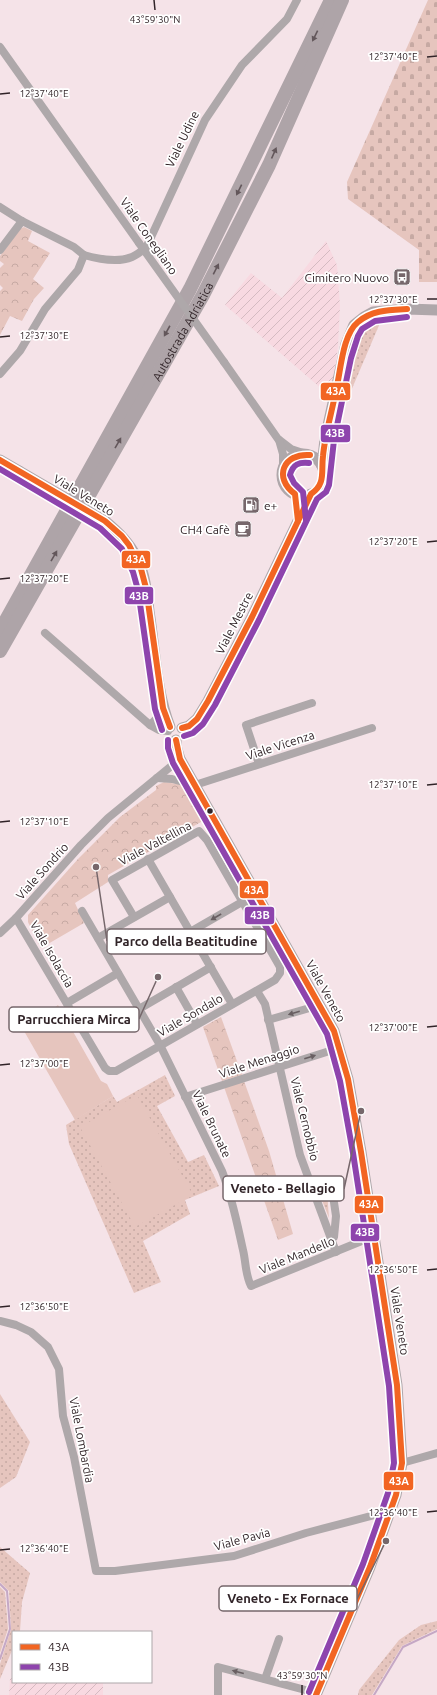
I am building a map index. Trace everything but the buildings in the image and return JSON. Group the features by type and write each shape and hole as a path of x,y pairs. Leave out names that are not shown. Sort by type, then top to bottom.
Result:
{"highway":[{"name":"Autostrada Adriatica","path":"0,631 190,289 331,0"},
{"name":"Autostrada Adriatica","path":"0,651 203,295 269,165 342,0"}],"main road":[{"name":"Viale Mestre","path":"182,728 189,726 197,719 208,701 252,617 311,494 318,489 322,482 324,474 322,466 326,439 346,344 354,326 364,317 373,312 391,310 437,310"},
{"path":"311,494 303,496 288,490 282,475 283,467 291,457 306,454 326,439"},
{"path":"306,454 317,459 322,466"},
{"name":"Viale Veneto","path":"0,460 105,521 122,536 142,568 163,708 170,738 176,740 176,746 180,759 334,1031 348,1079 397,1385 402,1463 400,1480 370,1567 316,1694"},
{"path":"295,494 298,521"},
{"name":"Viale Veneto","path":"169,729 176,725 182,728"},
{"path":"176,740 182,737 182,728"}],"street":[{"name":"Viale Udine","path":"84,255 96,259 132,258 146,248 205,120 242,65 287,19 297,0"},
{"name":"Viale Conegliano","path":"0,48 278,439 283,454 283,467"},
{"path":"0,207 22,221 74,247 84,255 78,270 45,309 20,351 0,374"},
{"path":"0,250 22,221"},
{"name":"Viale Conegliano","path":"278,439 291,448 306,454"},
{"name":"Viale Veneto","path":"44,633 150,725 158,730 169,729"},
{"path":"259,764 246,724 312,703"},
{"path":"150,725 163,708"},
{"name":"Viale Vicenza","path":"195,785 372,728"},
{"name":"Viale Sondrio","path":"0,933 16,918 81,844 102,824 180,759"},
{"path":"157,778 172,778 195,785"},
{"name":"Viale Valtellina","path":"134,917 112,880 199,831 208,840 280,967 280,973"},
{"path":"148,859 232,1004"},
{"path":"190,932 256,894"},
{"path":"98,938 170,896"},
{"name":"Viale Brunate","path":"82,910 160,1046 222,1171 230,1192 244,1252 247,1278 251,1286"},
{"name":"Viale Isolaccia","path":"16,918 104,1068 109,1072"},
{"path":"139,1009 211,967"},
{"name":"Viale Isolaccia","path":"67,1003 118,973"},
{"name":"Viale Sondalo","path":"109,1072 116,1071 275,980 280,973"},
{"path":"176,987 197,1024"},
{"name":"Viale Cernobbio","path":"257,990 264,1004 280,1066 300,1156 336,1252"},
{"path":"268,1020 320,1005"},
{"name":"Viale Menaggio","path":"185,1097 339,1048"},
{"path":"331,1182 336,1216 334,1237 331,1238"},
{"name":"Viale Mandello","path":"251,1286 374,1236"},
{"name":"Viale Lombardia","path":"0,1321 16,1325 31,1332 48,1347 59,1369 63,1416 74,1457 96,1571"},
{"path":"402,1463 437,1453"},
{"name":"Viale Pavia","path":"96,1571 115,1571 234,1556 306,1533 390,1511"},
{"path":"265,1679 279,1639"},
{"path":"218,1695 218,1667 316,1694"}],"shaded area":[{"path":"326,241 337,265 340,306 338,346 331,397 225,305 251,273 282,298"},
{"path":"12,1678 12,1683 103,1683 103,1695 9,1695 10,1679"}],"green space":[{"path":"428,0 437,0 437,282 419,282 419,250 348,199 347,182"},
{"path":"24,227 32,231 28,241 50,253 33,279 44,288 34,299 22,321 10,316 0,335 0,291 3,288 0,285 0,268 4,264 0,261 0,256 20,229"},
{"path":"379,316 383,316 339,419 336,416 336,410 348,351 362,325"},
{"path":"164,782 184,785 191,792 208,818 108,875 108,882 75,903 84,923 41,948 28,922 28,915 78,859 120,817 156,790 156,786"},
{"path":"58,1005 101,1081 107,1084 113,1096 75,1120 24,1031"},
{"path":"221,1017 242,1075 222,1081 203,1027"},
{"path":"165,1075 175,1096 157,1106 188,1162 204,1155 219,1186 185,1200 190,1214 143,1241 161,1282 134,1293 69,1144 66,1125 113,1096 117,1102"},
{"path":"244,1081 269,1151 293,1234 278,1240 224,1087"},
{"path":"137,1095 193,1195 135,1227 80,1127"},
{"path":"326,1178 329,1218 314,1180"},
{"path":"0,1394 30,1442 16,1477 0,1488"},
{"path":"0,1547 30,1573 22,1602 20,1631 12,1631 12,1650 0,1679 0,1664 11,1629 9,1591 0,1582"},
{"path":"0,1587 5,1592 8,1629 0,1653"},
{"path":"437,1621 437,1629 402,1646 372,1695 358,1695 359,1690 399,1640 421,1625"}],"waterway":[{"path":"0,1584 7,1591 10,1629 0,1659"},
{"path":"374,1695 403,1647 437,1631"}],"transit line":[{"name":"43A","path":"182,728 189,726 197,719 208,701 252,617 311,494 316,490 321,482 325,440 345,344 349,335 358,322 369,315 381,311 407,309"},
{"name":"43B","path":"184,736 193,733 203,724 215,705 259,620 317,499 326,492 329,485 334,440 351,358 358,336 362,329 375,321 407,317"},
{"name":"43A","path":"298,521 295,494 288,488 284,481 284,468 293,458 301,455 310,455"},
{"name":"43A","path":"0,460 105,521 122,536 129,545 141,569 146,588 163,708 170,727"},
{"name":"43B","path":"306,520 303,492 294,483 290,475 293,468 297,464 309,463"},
{"name":"43B","path":"0,469 100,528 122,549 133,572 138,590 155,709 162,730"},
{"name":"43B","path":"168,740 168,748 173,763 327,1034 340,1081 353,1153 389,1386 394,1463 388,1493 363,1564 309,1692"},
{"name":"43A","path":"176,740 180,759 334,1031 348,1079 361,1152 397,1385 402,1463 396,1495 370,1567 316,1695"}],"place":[{"name":"Cimitero Nuovo","path":"402,277"},
{"name":"e+","path":"251,505"},
{"name":"CH4 Cafè","path":"243,529"},
{"name":"Parco della Beatitudine","path":"96,867"},
{"name":"Parrucchiera Mirca","path":"158,977"},
{"name":"Veneto - Bellagio","path":"361,1111"},
{"name":"Veneto - Ex Fornace","path":"386,1541"}]}
